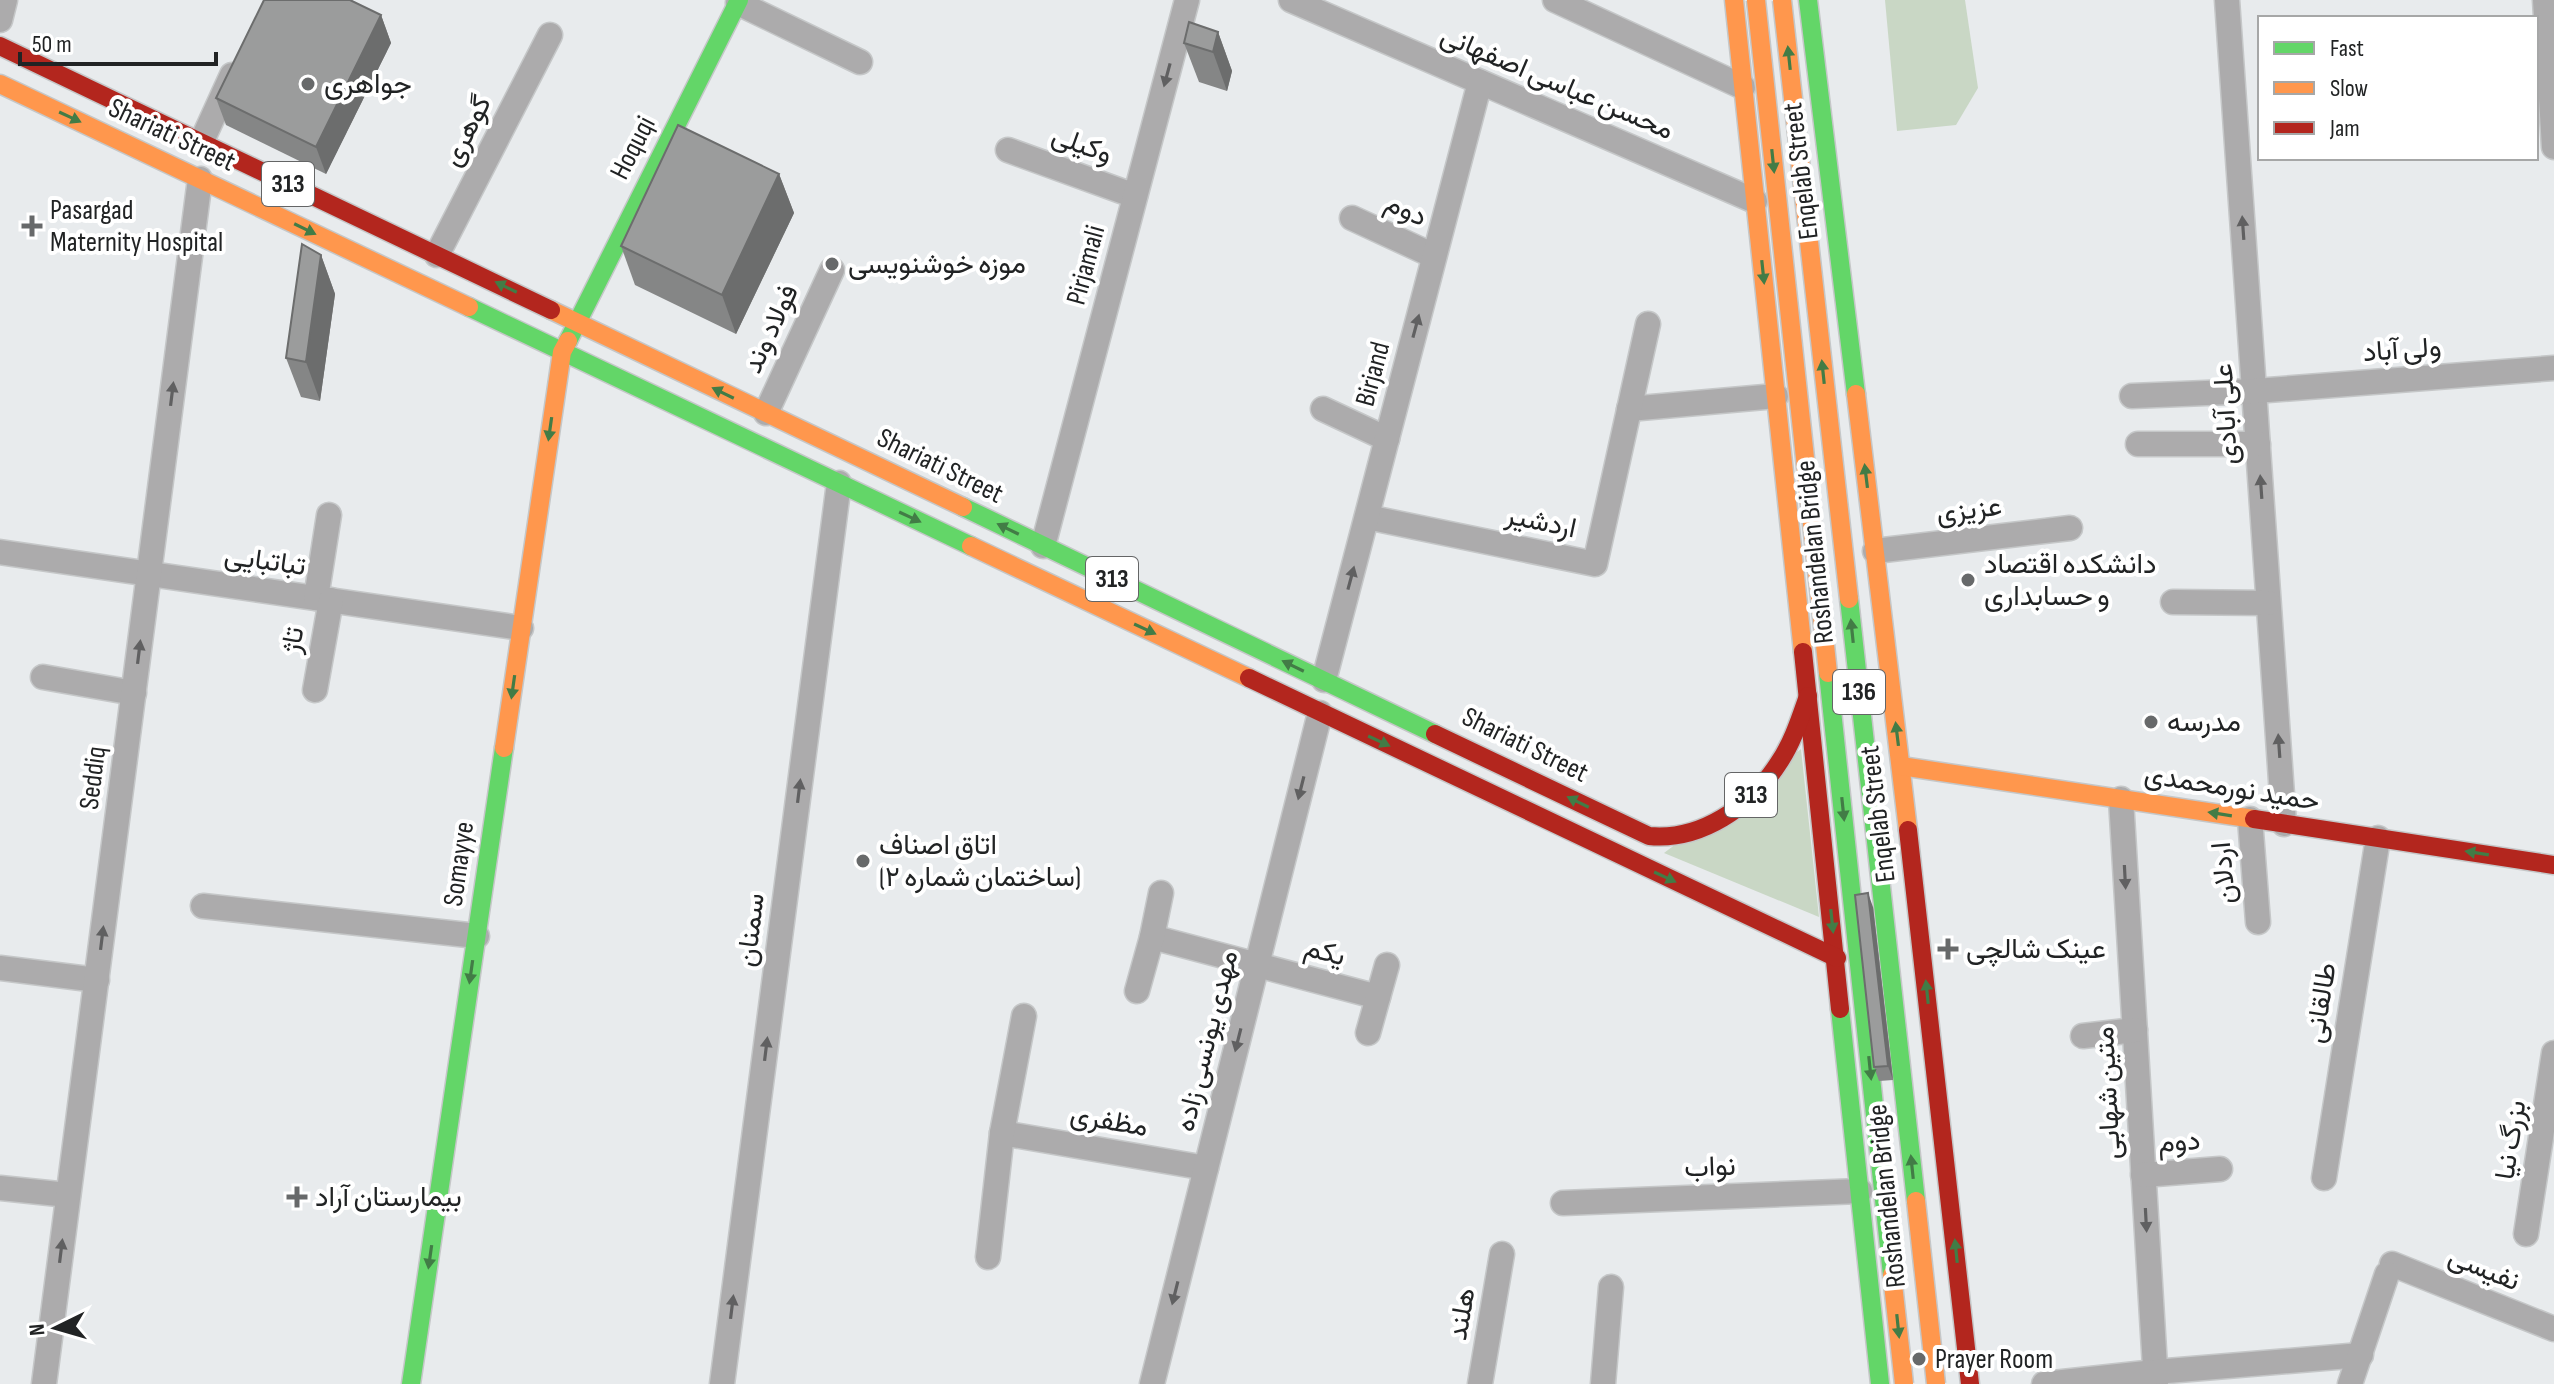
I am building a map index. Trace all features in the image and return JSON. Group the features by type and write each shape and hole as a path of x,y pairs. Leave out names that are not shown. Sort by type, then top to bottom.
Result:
{"main road":[{"name":"Enqelab Street","path":"1734,0 1880,1384"},
{"name":"Roshandelan Bridge","path":"1756,0 1904,1384"},
{"name":"Roshandelan Bridge","path":"1782,0 1936,1384"},
{"name":"Enqelab Street","path":"1808,0 1901,766 1970,1384"},
{"name":"Hoquqi","path":"562,352 739,2"},
{"name":"Shariati Street","path":"0,46 1635,829 1662,839 1719,821 1752,795 1785,752 1808,696"},
{"name":"Shariati Street","path":"0,84 1837,958"},
{"name":"Somayye","path":"411,1384 562,352"},
{"name":"حمید نورمحمدی","path":"1901,766 2554,865"},
{"path":"1837,958 1851,959 1886,948 1911,929 1918,914"},
{"path":"1872,1304 1879,1294 1909,1274 1942,1284 1962,1304"}],"street":[{"path":"0,20 5,0"},
{"name":"Pirjamali","path":"1043,546 1187,0"},
{"name":"محسن عباسی اصفهانی","path":"1291,0 1755,201"},
{"path":"1555,0 1743,87"},
{"name":"علی آبادی","path":"2227,0 2284,824"},
{"path":"2545,0 2554,147"},
{"path":"739,2 860,62"},
{"name":"گوهری","path":"437,255 550,35"},
{"path":"201,143 240,57"},
{"name":"Birjand","path":"1324,680 1480,82"},
{"name":"وکیلی","path":"1008,150 1135,196"},
{"name":"Seddiq","path":"44,1384 200,179"},
{"name":"دوم","path":"1352,218 1434,256"},
{"name":"فولاد وند","path":"766,413 832,270"},
{"name":"اردشیر","path":"1367,517 1595,564 1648,324"},
{"name":"ولی آباد","path":"2132,396 2255,391 2554,368"},
{"path":"1629,409 1776,396"},
{"path":"1323,409 1387,439"},
{"path":"2138,444 2258,444"},
{"name":"سمنان","path":"722,1384 839,483"},
{"name":"تاژ","path":"315,690 329,515"},
{"name":"عزیزی","path":"1875,551 2070,528"},
{"name":"تباتبایی","path":"0,552 521,628"},
{"path":"2173,602 2268,603"},
{"path":"43,677 134,693"},
{"name":"مهدی یونسی زاده","path":"1152,1384 1320,713"},
{"name":"متین شهابی","path":"2121,799 2156,1378"},
{"name":"اردلان","path":"2250,819 2258,922"},
{"name":"طالقانی","path":"2324,1178 2378,838"},
{"path":"1137,991 1161,893"},
{"path":"203,906 477,936"},
{"name":"یکم","path":"1152,937 1378,997"},
{"path":"1368,1033 1387,965"},
{"path":"0,968 97,980"},
{"path":"988,1257 1002,1133 1024,1016"},
{"path":"2083,1036 2135,1030"},
{"name":"بزرگ نیا","path":"2526,1234 2554,1053"},
{"name":"مظفری","path":"1002,1133 1206,1168"},
{"name":"دوم","path":"2143,1175 2220,1169"},
{"path":"0,1188 68,1195"},
{"name":"نواب","path":"1563,1203 1860,1191"},
{"name":"هلند","path":"1480,1384 1502,1254"},
{"name":"نفیسی","path":"2350,1384 2389,1269 2554,1329"},
{"path":"1603,1384 1611,1287"},
{"path":"2044,1384 2156,1378 2361,1355"}],"green space":[{"path":"1885,0 1965,0 1978,88 1956,125 1897,131"},
{"path":"1801,749 1819,917 1664,853"}],"building":[{"name":"جواهری","path":"264,0 350,0 381,15 316,147 216,98"},
{"path":"1189,22 1218,32 1213,52 1184,43"},
{"path":"678,125 779,174 722,295 621,246"},
{"path":"302,244 321,255 306,362 286,358"},
{"path":"1868,893 1888,1066 1874,1067 1855,895"}],"traffic: fast":[{"path":"568,341 739,0"},
{"path":"1808,0 1856,394"},
{"path":"469,307 971,546"},
{"path":"963,507 1435,734"},
{"path":"1849,599 1916,1201"},
{"path":"1828,673 1892,1275"},
{"path":"411,1384 504,748"},
{"path":"1840,1009 1880,1384"}],"traffic: slow":[{"path":"1734,0 1803,652"},
{"path":"1756,0 1828,673"},
{"path":"1782,0 1849,599"},
{"path":"0,84 469,307"},
{"path":"551,310 963,507"},
{"path":"504,748 562,352 568,341"},
{"path":"1856,394 1908,830"},
{"path":"971,546 1249,678"},
{"path":"1901,766 2254,819"},
{"path":"1916,1201 1936,1384"},
{"path":"1892,1275 1904,1384"}],"traffic: jam":[{"path":"0,46 551,310"},
{"path":"1803,652 1840,1009"},
{"path":"1249,678 1837,958"},
{"path":"1435,734 1649,836 1668,836 1705,827 1739,807 1753,794 1783,756 1808,696"},
{"path":"2254,819 2554,865"},
{"path":"1908,830 1970,1384"}],"place":[{"name":"جواهری","path":"308,84"},
{"name":"Pasargad Maternity Hospital","path":"32,226"},
{"name":"موزه خوشنویسی","path":"832,264"},
{"name":"دانشکده اقتصاد و حسابداری","path":"1968,580"},
{"name":"مدرسه","path":"2151,722"},
{"name":"اتاق اصناف (ساختمان شماره ۲)","path":"863,861"},
{"name":"عينک شالچی","path":"1948,949"},
{"name":"بیمارستان آراد","path":"297,1197"},
{"name":"Prayer Room","path":"1919,1359"}]}
